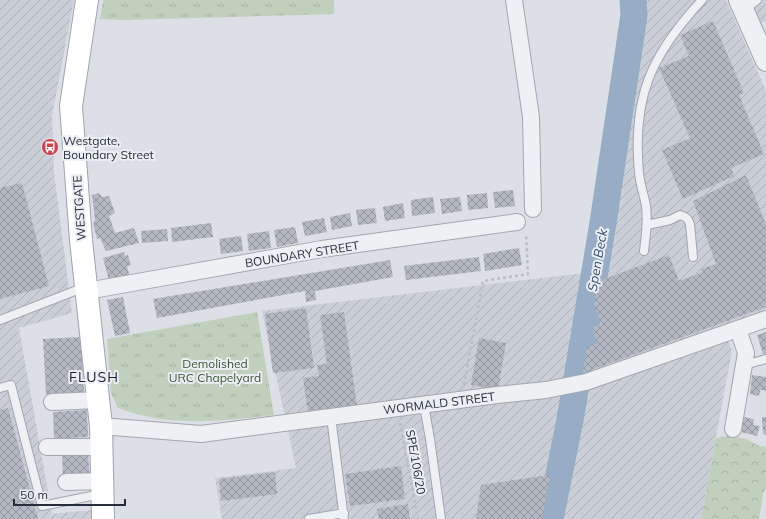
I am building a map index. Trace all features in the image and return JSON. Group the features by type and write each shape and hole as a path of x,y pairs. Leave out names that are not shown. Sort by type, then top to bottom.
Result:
{"main road":[{"name":"WESTGATE","path":"87,0 71,106 81,240 101,436 103,519"}],"street":[{"path":"514,0 531,117 533,209"},
{"path":"747,3 764,53"},
{"name":"BOUNDARY STREET","path":"86,289 322,249 518,222"},
{"name":"WORMALD STREET","path":"47,447 101,436 201,434 497,395 546,390 586,382 766,320"},
{"path":"732,429 746,353 738,329"},
{"path":"52,402 98,400"},
{"path":"66,482 102,487"}],"lane":[{"path":"644,251 647,225 646,204 640,178 637,151 637,125 644,90 655,63 670,38 702,0"},
{"path":"647,225 670,220 680,215 685,216 690,224 694,257"},
{"path":"0,320 86,289"},
{"path":"744,365 766,359"},
{"path":"0,388 11,385 42,506 102,487"},
{"path":"424,405 441,519"},
{"path":"309,519 344,516 331,417"}],"path":[{"name":"SPE/106/20","path":"397,408 418,519"}],"shaded area":[{"path":"0,0 74,0 52,116 54,172 72,313 19,328 52,514 93,510 92,519 0,519"},
{"path":"639,0 726,0 766,91 766,309 721,326 732,350 701,519 222,519 215,478 296,468 262,311 602,271 621,171 635,72"},
{"path":"751,0 766,0 766,21 761,23"}],"green space":[{"path":"103,0 334,0 334,14 122,20 100,19"},
{"name":"Demolished URC Chapelyard","path":"257,312 274,415 214,421 176,421 138,414 118,408 111,393 107,339"},
{"path":"726,436 746,439 757,445 766,447 766,488 763,494 759,519 701,519 716,438"}],"building":[{"path":"713,21 744,93 739,95 764,154 731,168 734,176 683,199 662,150 690,138 659,68 689,56 680,35"},
{"path":"746,175 766,222 766,307 583,373 587,348 597,344 592,328 601,324 594,305 599,281 669,255 679,281 703,272 701,269 716,264 693,201"},
{"path":"22,183 49,286 0,299 0,188"},
{"path":"513,190 515,206 495,208 493,192"},
{"path":"99,193 102,197 109,196 115,213 109,216 115,233 134,228 139,243 106,251 100,238 97,239 93,223 95,220 92,195"},
{"path":"487,193 488,208 468,210 467,195"},
{"path":"433,197 435,213 412,216 411,200"},
{"path":"460,197 462,211 442,214 440,199"},
{"path":"403,203 405,218 385,221 383,207"},
{"path":"375,208 377,223 358,225 356,210"},
{"path":"350,213 352,226 332,230 330,217"},
{"path":"324,218 327,232 305,236 302,222"},
{"path":"211,223 213,237 172,242 171,228"},
{"path":"295,227 298,243 277,247 274,230"},
{"path":"167,229 168,241 142,243 141,231"},
{"path":"269,231 271,248 249,251 247,234"},
{"path":"241,236 243,251 221,254 219,239"},
{"path":"519,248 522,265 485,271 483,254"},
{"path":"124,252 125,256 128,255 131,265 127,266 130,278 110,284 103,258"},
{"path":"479,257 481,271 406,280 404,266"},
{"path":"390,260 393,277 315,291 316,300 306,302 305,291 157,318 153,299"},
{"path":"123,297 130,333 115,336 107,300"},
{"path":"306,308 314,368 273,373 265,314"},
{"path":"344,312 357,406 308,413 303,378 319,376 317,365 327,364 320,315"},
{"path":"766,332 766,354 763,354 757,335"},
{"path":"81,337 84,392 46,394 43,339"},
{"path":"479,338 506,343 498,390 471,385"},
{"path":"752,375 766,377 766,391 760,390 759,396 750,394"},
{"path":"8,408 38,519 0,519 0,410"},
{"path":"87,410 88,437 54,439 53,412"},
{"path":"744,417 754,419 753,425 760,426 757,436 741,432"},
{"path":"762,417 766,417 766,435 763,434"},
{"path":"88,453 90,479 63,481 62,454"},
{"path":"401,466 405,499 350,506 345,474"},
{"path":"275,472 277,494 221,501 219,479"},
{"path":"550,475 542,519 476,519 481,485"},
{"path":"408,504 410,519 379,519 377,509"}],"waterway":[{"name":"Spen Beck","path":"550,519 570,420 603,223 634,15 633,0"}],"place":[{"name":"Westgate, Boundary Street","path":"50,147"}],"district":[{"name":"FLUSH","path":"94,377"}]}
